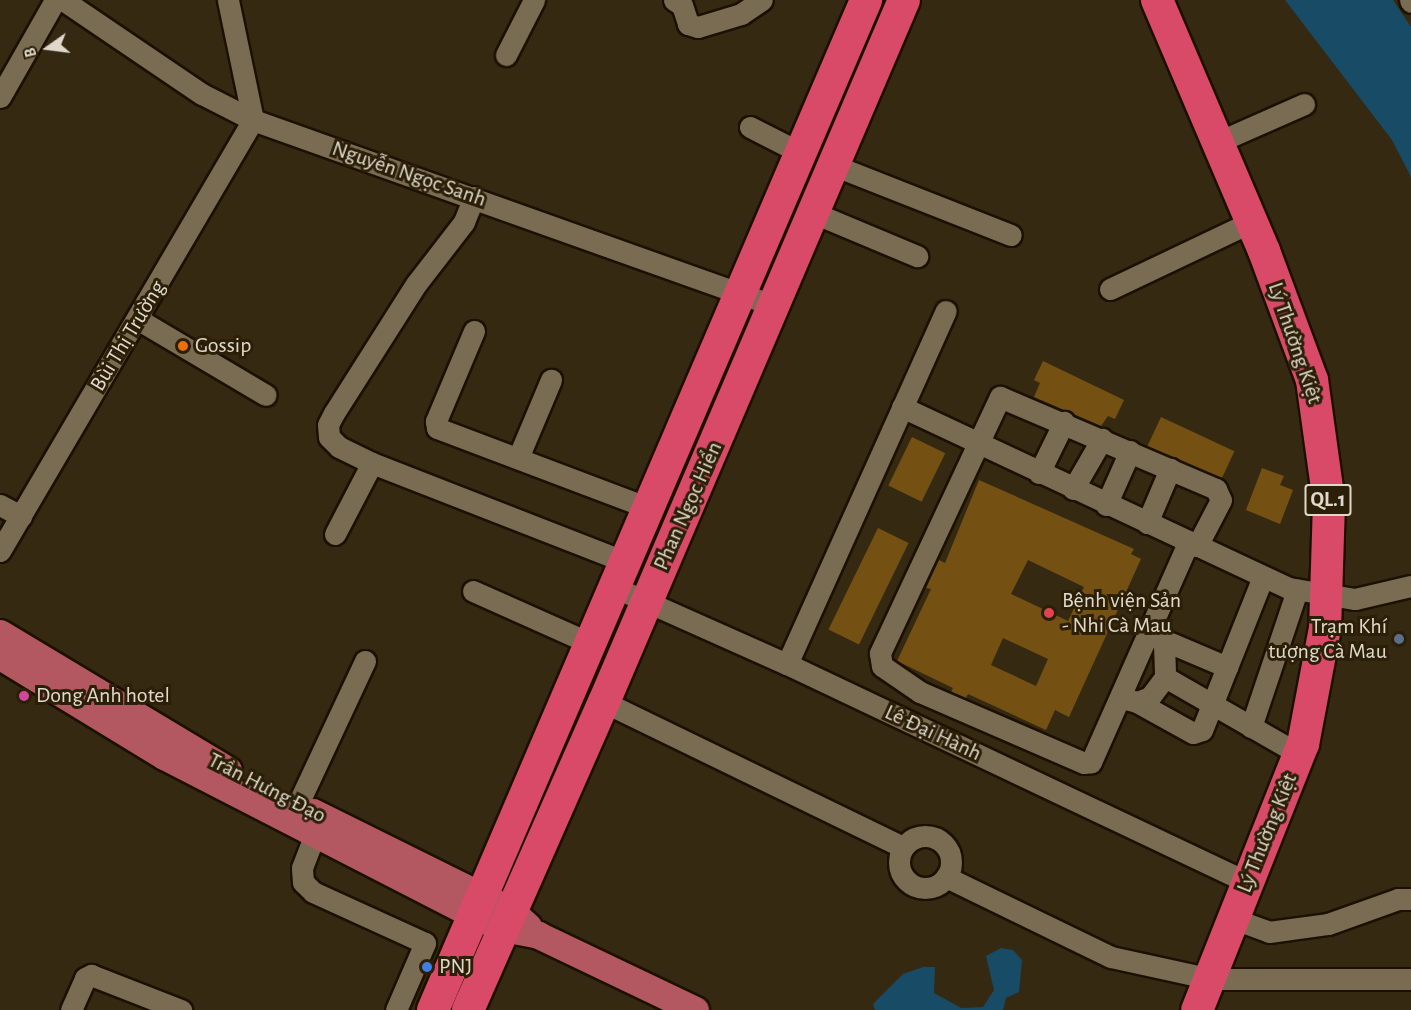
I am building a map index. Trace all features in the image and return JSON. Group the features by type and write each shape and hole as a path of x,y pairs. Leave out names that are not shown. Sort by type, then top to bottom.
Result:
{"highway":[{"name":"Phan Ngọc Hiển","path":"433,1010 743,292 866,0"},
{"name":"Phan Ngọc Hiển","path":"468,1010 775,306 904,0"},
{"name":"Lý Thường Kiệt","path":"1157,0 1251,222 1317,399 1329,503 1312,593 1325,628 1299,754 1247,882 1203,1009"}],"main road":[{"name":"Trần Hưng Đạo","path":"0,633 315,834 506,919 695,1010"},
{"name":"Trần Hưng Đạo","path":"0,656 164,756 298,804 477,906"}],"street":[{"path":"0,96 55,0"},
{"name":"Nguyễn Ngọc Sanh","path":"63,0 202,94 254,120 743,292 775,306"},
{"path":"228,0 254,120"},
{"path":"506,55 534,0"},
{"path":"674,0 682,5 688,24 698,27 741,14 762,0"},
{"path":"1218,142 1304,104"},
{"name":"Bùi Thị Trường","path":"0,551 139,320 254,120"},
{"path":"750,127 801,153"},
{"path":"833,165 1011,235"},
{"name":"Lê Đại Hành","path":"474,197 464,222 416,284 328,425 333,442 372,463 621,575 645,603 787,664 1247,882"},
{"path":"814,213 917,256"},
{"path":"1110,289 1251,222"},
{"path":"787,664 946,311"},
{"path":"139,320 266,395"},
{"path":"474,331 436,421 437,429 649,508"},
{"path":"519,458 550,380"},
{"path":"1000,397 1064,422 1216,489 1221,495 1193,544 1130,700 1095,759 1084,763 920,692 882,666 880,653 976,443 1000,397"},
{"path":"902,407 1263,577 1312,593 1354,599 1411,586"},
{"path":"1039,473 1064,422"},
{"path":"1073,489 1102,439"},
{"path":"1106,505 1130,451"},
{"path":"335,534 372,463"},
{"path":"1147,523 1170,469"},
{"path":"0,505 21,516"},
{"path":"1130,700 1193,732 1202,730 1214,705 1263,577"},
{"path":"473,591 590,643"},
{"path":"1251,727 1312,593"},
{"path":"1156,634 1227,667"},
{"path":"1156,634 1165,677 1299,754"},
{"path":"298,804 365,660"},
{"path":"1130,700 1150,697 1165,677"},
{"path":"604,702 903,847"},
{"path":"315,834 302,868 303,882 313,892 425,943 396,1010"},
{"path":"918,836 936,838 949,854 946,877 931,887 922,888 907,880 899,864 903,847 918,836"},
{"path":"946,877 1111,957 1212,979 1411,980"},
{"path":"1234,919 1269,932 1328,924 1398,899 1411,899"},
{"path":"71,1010 85,978 91,975 181,1010"}],"water":[{"path":"1285,0 1393,0 1411,27 1411,177 1392,140"},
{"path":"1001,948 1013,950 1022,960 1019,992 1006,998 1003,1010 875,1010 873,1004 903,974 923,967 935,967 934,993 961,1008 983,1007 994,990 986,956"}],"building":[{"path":"1043,361 1124,400 1115,419 1108,416 1101,426 1034,397 1040,383 1034,380"},
{"path":"1161,417 1234,451 1221,480 1147,446"},
{"path":"912,437 945,453 922,502 888,486"},
{"path":"1262,468 1284,476 1280,485 1293,490 1280,524 1246,510"},
{"path":"979,480 1134,549 1131,554 1141,559 1069,717 1055,710 1046,730 968,694 966,698 951,692 953,688 897,661 931,589 926,588 939,560 945,563","holes":["1028,560 1084,587 1068,621 1011,594","1003,638 1048,659 1036,686 991,665"]},
{"path":"878,528 909,543 859,644 828,630"}],"place":[{"name":"Gossip","path":"183,346"},
{"name":"Bệnh viện Sản - Nhi Cà Mau","path":"1049,613"},
{"name":"Trạm Khí tượng Cà Mau","path":"1399,639"},
{"name":"Dong Anh hotel","path":"24,696"},
{"name":"PNJ","path":"427,967"}]}
